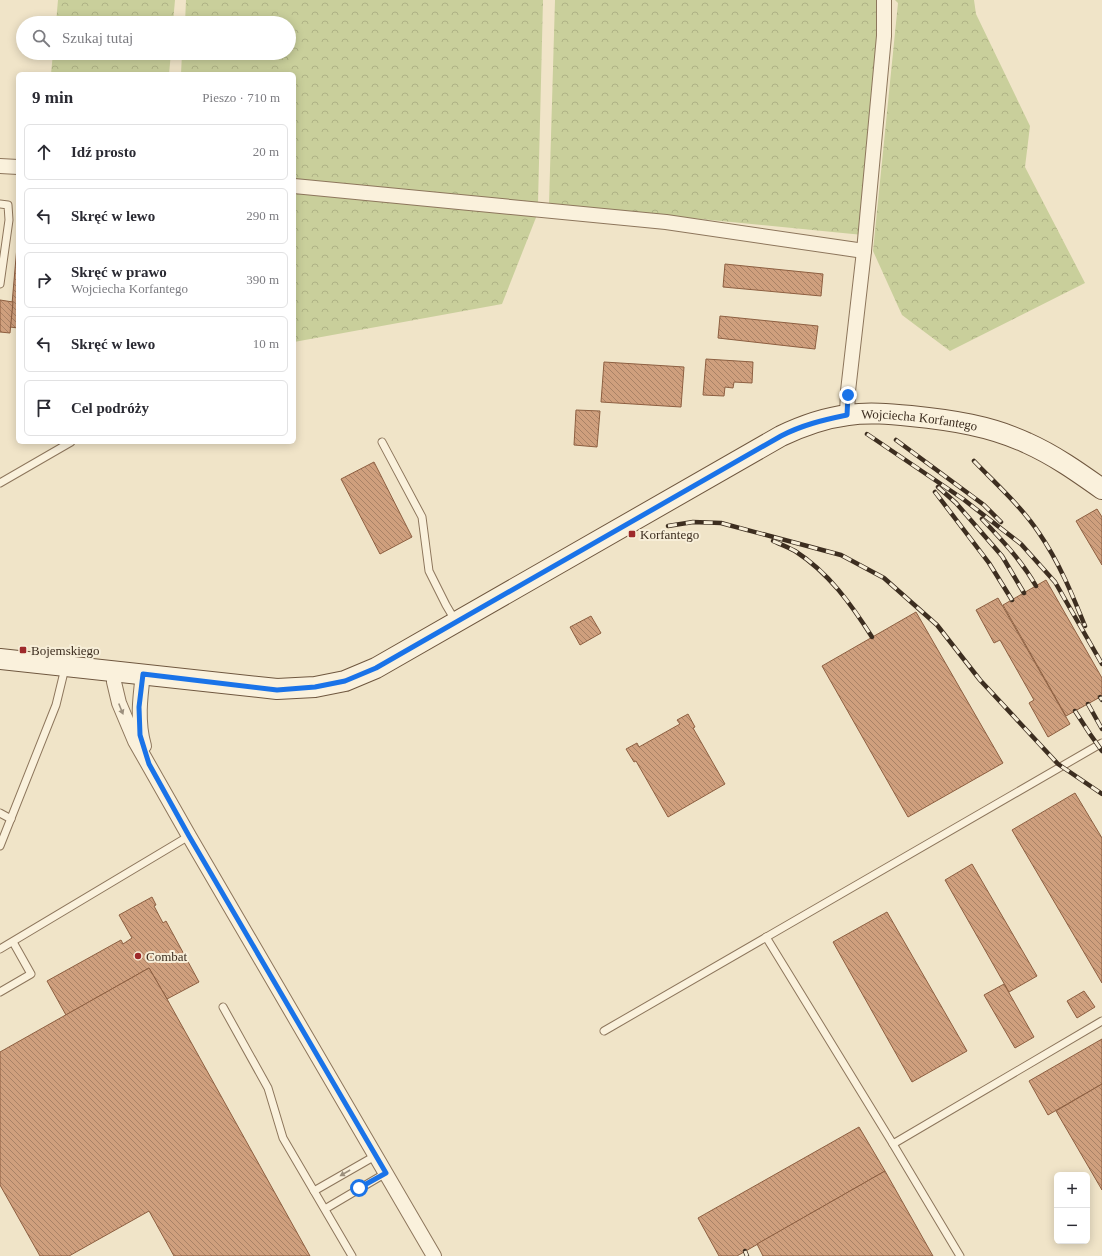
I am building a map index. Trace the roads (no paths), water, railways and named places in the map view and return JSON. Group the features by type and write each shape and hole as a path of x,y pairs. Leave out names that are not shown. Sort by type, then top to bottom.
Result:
{"street":[{"path":"847,415 848,391 864,251 884,36 884,0"},
{"path":"0,166 16,167"},
{"path":"296,186 666,222 864,251"},
{"name":"Wojciecha Korfantego","path":"0,659 277,690 315,687 345,681 376,668 781,436 805,425 847,415 888,414 934,418 974,425 1000,432 1049,453 1069,465 1102,489"},
{"path":"114,671 114,682 119,703 135,741 434,1256"},
{"path":"143,674 139,707 140,735 149,764"}],"lane":[{"path":"0,204 8,205 9,220 0,284"},
{"path":"382,442 422,517 429,571 456,622"},
{"path":"0,483 68,444"},
{"path":"0,846 56,705 65,666"},
{"path":"604,1031 1102,743"},
{"path":"0,813 11,819"},
{"path":"0,950 189,836"},
{"path":"766,937 960,1256"},
{"path":"0,992 31,974 13,942"},
{"path":"223,1007 268,1088 283,1138 352,1256"},
{"path":"893,1144 1102,1021"},
{"path":"314,1191 375,1156"},
{"path":"325,1209 386,1173"}],"railway":[{"path":"867,434 963,499 1021,544 1055,582 1102,664"},
{"path":"896,440 984,505 1001,522"},
{"path":"974,461 1016,504 1039,533 1059,567 1085,626"},
{"path":"938,487 956,503 1002,556 1024,593"},
{"path":"935,492 989,563 1012,600"},
{"path":"982,519 1018,559 1036,586"},
{"path":"668,526 693,522 721,523 841,555 884,578 937,625 980,680 1058,764 1102,794"},
{"path":"773,541 795,551 829,579 856,613 872,637"},
{"path":"1088,704 1102,729"},
{"path":"1075,711 1102,751"},
{"path":"745,1251 747,1256"}],"place":[{"name":"Korfantego","path":"632,534"},
{"name":"Bojemskiego","path":"23,650"},
{"name":"Combat","path":"138,956"}]}
